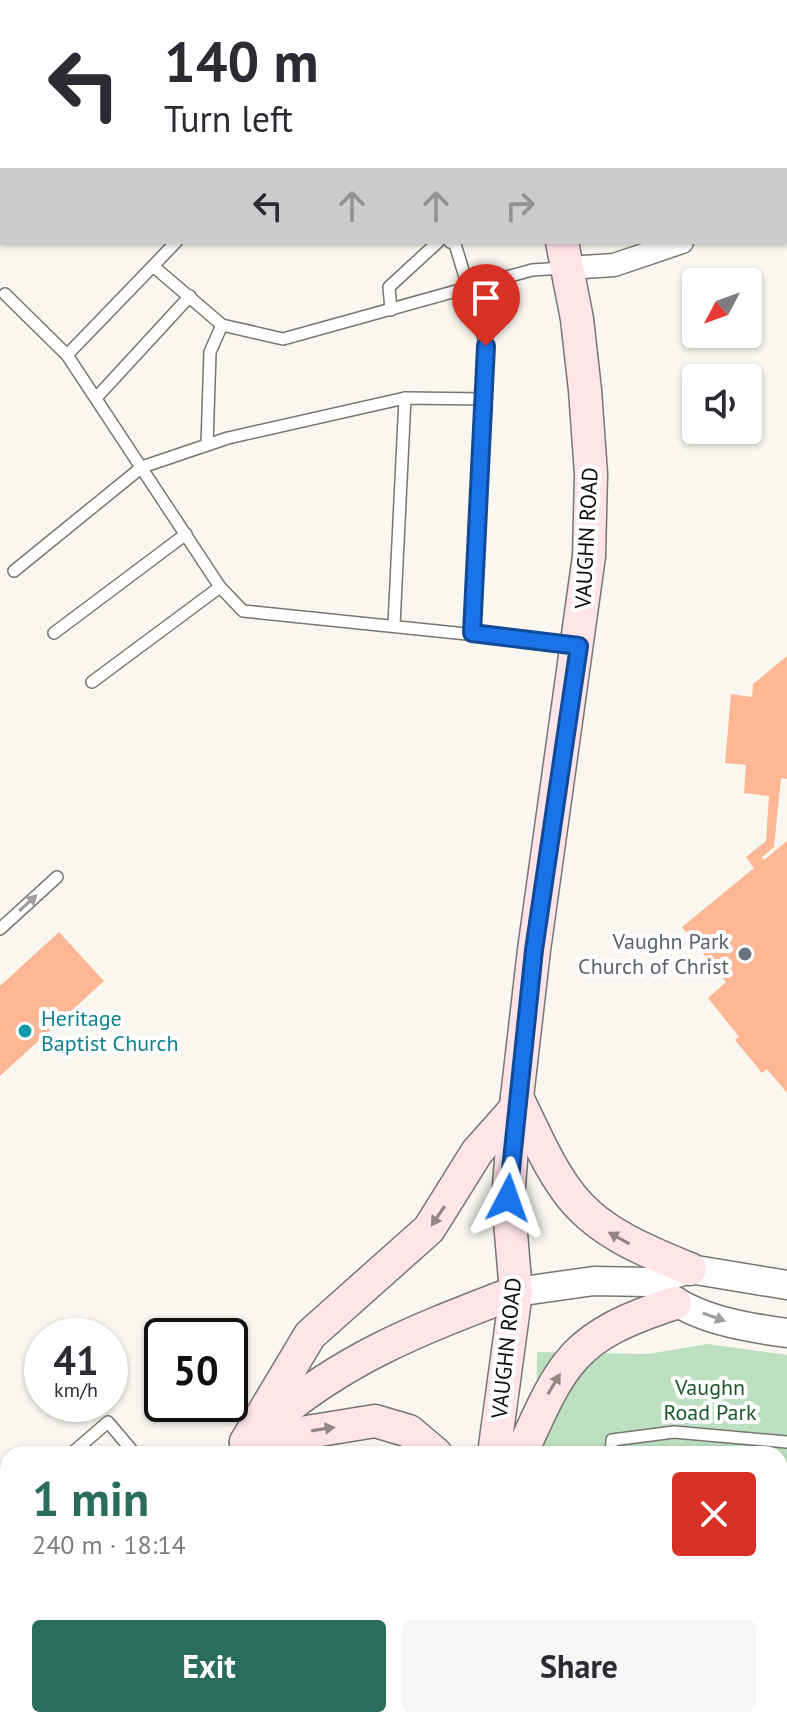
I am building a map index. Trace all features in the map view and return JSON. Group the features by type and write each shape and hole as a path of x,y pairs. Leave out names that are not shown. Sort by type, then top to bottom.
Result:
{"main road":[{"name":"VAUGHN ROAD","path":"495,1446 516,1292 508,1198 516,1102 589,556 591,474 585,390 565,255"},
{"path":"240,1446 310,1335 429,1229 477,1152 516,1102 554,1175 584,1214 613,1235 690,1269"},
{"path":"241,1446 312,1387 385,1344 516,1292"},
{"path":"525,1446 553,1383 584,1344 627,1318 675,1303"},
{"path":"249,1446 375,1421 409,1431 427,1446"}],"street":[{"path":"565,255 614,265 676,244"},
{"path":"516,1292 594,1281 649,1282 690,1269 787,1285"},
{"path":"649,1282 675,1303 740,1326 787,1333"}],"lane":[{"path":"67,355 174,244"},
{"path":"391,310 389,287 436,244"},
{"path":"455,244 486,346 486,399 472,633"},
{"path":"153,266 222,325 283,339 532,270 565,255"},
{"path":"5,294 67,355 220,587 243,611 579,646"},
{"path":"96,398 190,296"},
{"path":"207,445 210,352 222,325"},
{"path":"14,571 142,467 207,445 405,398 486,399"},
{"path":"394,625 405,398"},
{"path":"54,633 186,534"},
{"path":"92,682 220,587"},
{"path":"0,929 57,877"},
{"path":"80,1446 108,1422 128,1446"},
{"path":"612,1446 612,1440 674,1432 787,1442"},
{"path":"766,1446 769,1440"}],"green space":[{"name":"Vaughn Road Park","path":"707,1344 787,1355 787,1446 536,1446 537,1352 648,1354"}],"building":[{"name":"Vaughn Park Church of Christ","path":"787,656 787,779 781,778 774,847 762,857 764,860 787,841 787,1093 767,1069 762,1073 735,1040 739,1037 708,998 726,982 682,927 754,868 746,857 766,841 769,796 744,793 746,765 725,763 731,694 752,697 753,684"},
{"name":"Heritage Baptist Church","path":"59,932 104,981 0,1076 0,986"}],"place":[{"name":"Vaughn Park Church of Christ","path":"745,954"},
{"name":"Heritage Baptist Church","path":"25,1031"}],"route":[{"path":"486,346 486,399 472,633 579,646 534,950 508,1198"}]}
